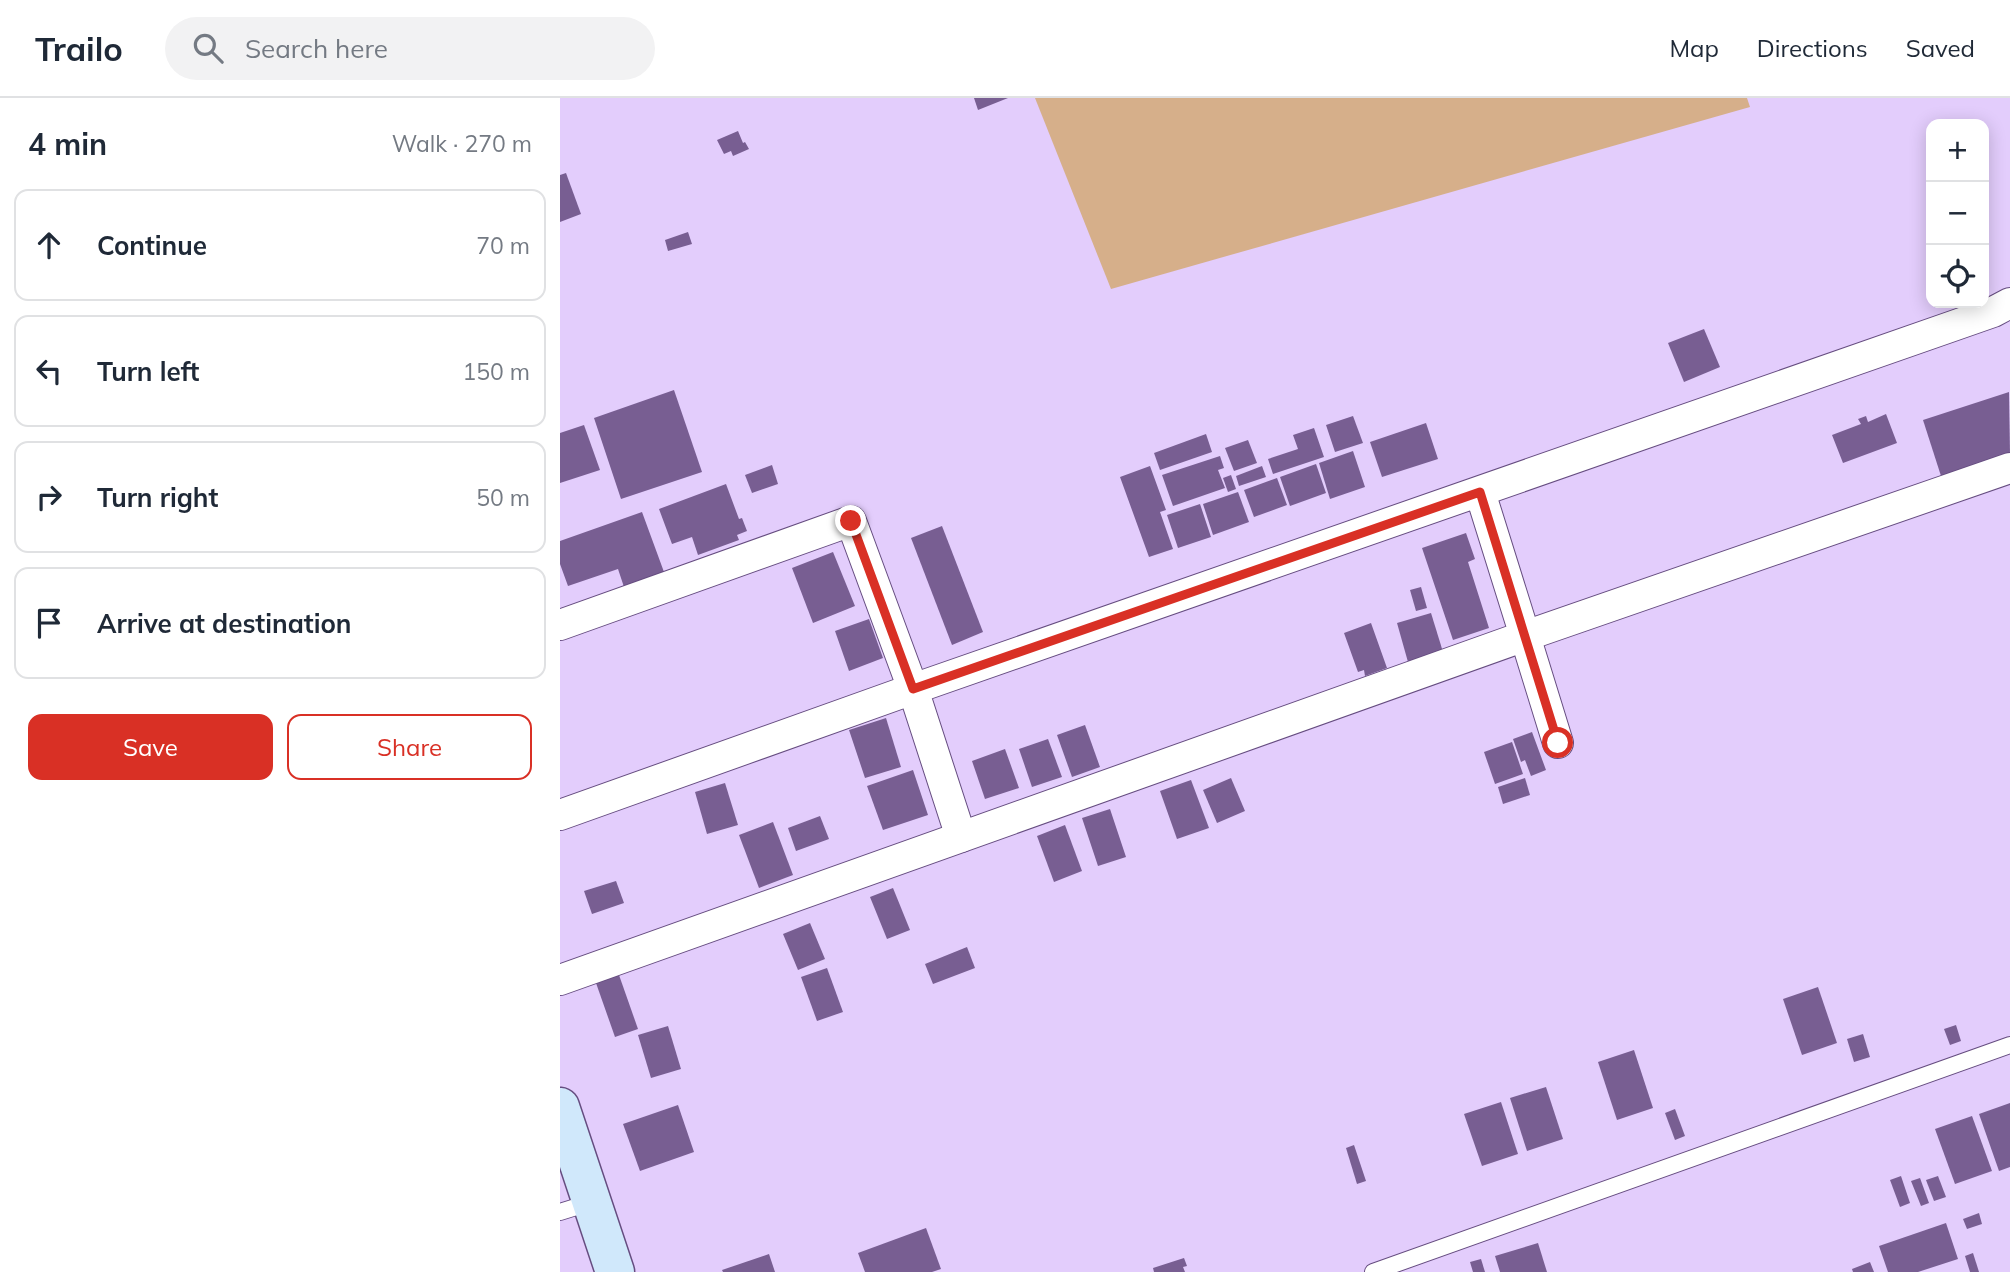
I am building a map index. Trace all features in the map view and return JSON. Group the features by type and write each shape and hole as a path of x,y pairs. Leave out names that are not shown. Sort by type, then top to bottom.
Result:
{"main road":[{"path":"560,1107 576,1207 615,1272"}],"street":[{"path":"560,815 1993,312 2010,303"},
{"path":"560,980 1525,636 2010,468"},
{"path":"1480,492 1558,743"},
{"path":"560,625 851,521 913,689 961,837"}],"lane":[{"path":"1373,1272 2010,1045"}],"shaded area":[{"path":"1035,98 1747,98 1750,107 1111,289"}],"building":[{"path":"974,98 1008,98 978,110"},
{"path":"738,131 749,149 733,156 731,151 724,154 717,140"},
{"path":"566,173 581,214 560,222 560,175"},
{"path":"688,232 692,244 668,251 665,240"},
{"path":"1704,329 1720,367 1684,382 1668,343"},
{"path":"674,390 702,472 621,499 594,418"},
{"path":"2009,392 2010,454 1941,476 1923,420"},
{"path":"1886,414 1897,443 1843,463 1832,435 1861,424 1858,419 1866,416 1868,422"},
{"path":"1353,416 1363,443 1335,452 1326,425"},
{"path":"1426,423 1438,459 1382,477 1370,442"},
{"path":"584,425 600,470 560,483 560,433"},
{"path":"1314,428 1324,457 1273,474 1268,459 1298,449 1293,435"},
{"path":"1206,434 1212,452 1160,470 1154,453"},
{"path":"1248,440 1257,463 1234,471 1225,448"},
{"path":"1353,451 1365,487 1330,499 1319,463"},
{"path":"1220,456 1224,468 1218,470 1225,488 1173,506 1162,475"},
{"path":"1316,464 1326,493 1290,506 1280,477"},
{"path":"772,465 778,484 752,493 745,475"},
{"path":"1150,466 1166,510 1160,512 1173,549 1149,557 1120,477"},
{"path":"1262,466 1266,477 1239,486 1236,476"},
{"path":"1231,475 1236,489 1228,492 1223,478"},
{"path":"1277,478 1287,505 1254,517 1244,490"},
{"path":"726,484 739,519 742,518 747,531 737,535 739,540 698,555 692,537 672,544 659,509"},
{"path":"1238,492 1249,522 1213,535 1203,504"},
{"path":"1200,504 1211,537 1178,548 1167,515"},
{"path":"642,512 664,572 624,587 618,569 568,586 560,564 560,541"},
{"path":"942,526 983,632 952,645 911,538"},
{"path":"1466,533 1475,559 1468,562 1489,628 1453,640 1422,548"},
{"path":"833,552 855,606 813,623 792,568"},
{"path":"1421,587 1427,608 1416,611 1410,590"},
{"path":"1431,613 1443,652 1408,662 1397,623"},
{"path":"869,619 883,658 849,671 835,631"},
{"path":"1371,623 1387,668 1365,676 1364,670 1358,672 1344,633"},
{"path":"886,718 901,767 865,778 849,730"},
{"path":"1085,725 1100,767 1072,777 1057,735"},
{"path":"1532,732 1546,770 1531,776 1525,760 1521,762 1513,739"},
{"path":"1048,739 1062,777 1032,787 1019,749"},
{"path":"1512,742 1523,774 1495,784 1484,752"},
{"path":"1005,749 1019,788 985,799 972,761"},
{"path":"913,770 928,815 883,830 867,786"},
{"path":"1231,778 1245,811 1217,823 1203,790"},
{"path":"1525,778 1530,795 1503,804 1498,787"},
{"path":"1191,780 1209,828 1177,839 1160,791"},
{"path":"725,783 738,825 707,834 695,792"},
{"path":"1110,809 1126,857 1098,866 1082,818"},
{"path":"820,816 829,839 796,851 788,828"},
{"path":"773,822 793,875 759,888 739,835"},
{"path":"1065,825 1082,871 1054,882 1037,836"},
{"path":"616,881 624,903 592,914 584,891"},
{"path":"893,888 910,930 887,939 870,897"},
{"path":"810,923 825,959 798,970 783,934"},
{"path":"967,947 975,968 933,984 925,964"},
{"path":"827,968 843,1012 817,1021 801,977"},
{"path":"619,975 638,1029 615,1037 596,983"},
{"path":"1818,987 1837,1043 1802,1055 1783,999"},
{"path":"1956,1025 1961,1041 1950,1045 1944,1029"},
{"path":"668,1026 681,1069 651,1078 638,1035"},
{"path":"1863,1034 1870,1057 1854,1062 1847,1039"},
{"path":"1634,1050 1653,1108 1617,1120 1598,1062"},
{"path":"1546,1087 1563,1139 1527,1151 1510,1098"},
{"path":"1501,1102 1518,1154 1482,1166 1464,1114"},
{"path":"2010,1103 2010,1167 1999,1171 1979,1114"},
{"path":"678,1105 694,1152 640,1171 623,1124"},
{"path":"1675,1109 1685,1136 1675,1140 1665,1113"},
{"path":"1972,1116 1992,1171 1955,1184 1935,1129"},
{"path":"1354,1145 1366,1181 1357,1184 1346,1148"},
{"path":"1901,1176 1910,1203 1900,1207 1890,1180"},
{"path":"1938,1176 1946,1197 1934,1201 1926,1180"},
{"path":"1920,1178 1929,1203 1921,1206 1911,1181"},
{"path":"1979,1213 1982,1224 1967,1229 1963,1219"},
{"path":"1946,1223 1958,1259 1918,1272 1888,1272 1879,1246"},
{"path":"926,1228 941,1269 932,1272 865,1272 858,1253"},
{"path":"1538,1243 1547,1272 1500,1272 1495,1256"},
{"path":"1973,1253 1979,1272 1970,1272 1965,1256"},
{"path":"769,1254 775,1272 722,1270"},
{"path":"1184,1258 1187,1266 1183,1267 1185,1272 1154,1272 1153,1268"},
{"path":"1481,1259 1485,1272 1473,1272 1470,1262"},
{"path":"1870,1262 1874,1272 1853,1272 1852,1269"}],"route":[{"path":"851,521 913,689 1480,492 1558,743"}]}
